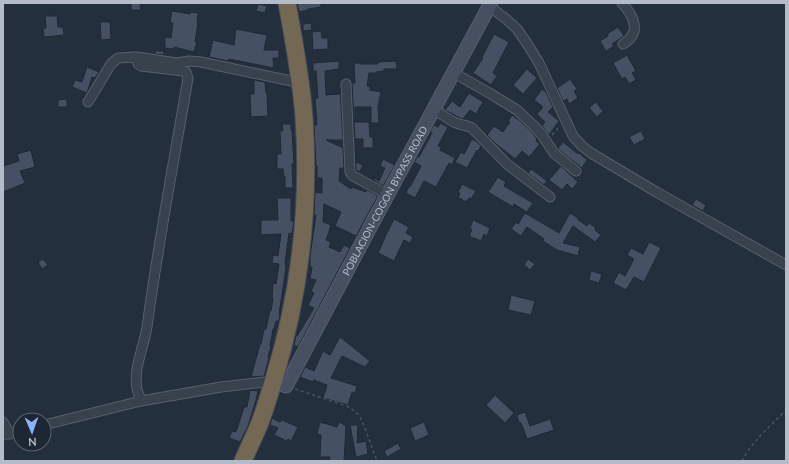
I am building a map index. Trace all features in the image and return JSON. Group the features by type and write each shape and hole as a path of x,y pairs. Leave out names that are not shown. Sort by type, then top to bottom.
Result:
{"highway":[{"path":"242,461 280,384 282,350 292,308 303,231 306,169 304,116 287,3"}],"main road":[{"name":"POBLACION-COGON BYPASS ROAD","path":"280,384 388,195 490,5"}],"street":[{"path":"622,3 634,21 634,32 628,41 623,44"},
{"path":"490,5 516,28 526,42 539,63 573,136 582,146 591,153 658,193 786,265"},
{"path":"88,102 111,64 118,58 136,57 177,63 189,61 201,62 300,83"},
{"path":"136,57 138,64 141,66 183,71 186,72 188,78 160,240 147,328 138,366 136,383 141,401"},
{"path":"454,73 517,110 537,129 554,153 576,171"},
{"path":"346,84 350,172 353,176 388,195"},
{"path":"434,109 454,122 472,128 508,164 550,197"},
{"path":"52,423 141,401 214,388 280,384"},
{"path":"3,422 6,434"}],"path":[{"path":"546,141 565,120"},
{"path":"280,384 347,406 353,410 359,415 363,423 377,461"},
{"path":"742,461 749,449 760,436 786,410"}],"building":[{"path":"131,3 140,3 141,10 131,10"},
{"path":"297,3 321,3 321,7 299,12"},
{"path":"258,4 267,6 265,13 256,11"},
{"path":"172,11 190,14 190,12 198,13 195,42 197,42 194,52 174,47 174,49 165,48 165,37 171,38 173,23 170,23"},
{"path":"45,16 57,16 58,27 63,27 64,35 44,37 43,29 46,28"},
{"path":"100,22 110,22 111,39 101,40"},
{"path":"311,23 312,30 303,31 303,24"},
{"path":"618,27 624,36 612,44 614,46 606,51 600,41 608,36 607,34"},
{"path":"236,29 267,35 264,50 279,50 279,58 273,58 274,68 229,59 228,61 209,57 213,40 234,45"},
{"path":"321,31 322,38 328,38 328,49 313,50 312,32"},
{"path":"494,34 509,42 493,73 497,76 491,85 473,73 483,58 482,57"},
{"path":"155,51 164,51 164,55 155,54"},
{"path":"627,55 636,71 632,73 636,80 629,84 625,77 622,79 613,63"},
{"path":"339,61 339,69 325,71 326,95 340,94 340,89 343,140 326,140 343,148 344,168 340,168 339,181 351,189 352,187 366,192 367,190 378,196 356,236 335,226 341,212 324,204 323,222 331,225 326,240 331,242 329,247 340,252 344,245 350,248 298,347 294,345 296,336 314,308 308,305 314,293 311,291 316,280 310,279 312,267 310,267 310,256 316,215 314,215 315,192 322,193 322,178 317,178 316,166 314,125 317,125 315,98 318,98 316,71 313,71 313,63"},
{"path":"396,61 397,69 384,69 384,71 369,73 367,86 370,86 370,90 381,92 378,107 379,123 371,123 371,107 355,107 355,122 369,122 370,137 373,137 373,148 363,148 363,139 355,139 352,83 355,83 354,63 378,64 378,62"},
{"path":"87,67 99,72 95,78 92,77 87,93 72,87 75,80 82,82"},
{"path":"527,69 537,78 523,94 513,85"},
{"path":"570,79 577,89 574,91 578,98 569,104 567,99 563,101 557,88"},
{"path":"254,80 265,82 268,116 251,117 250,94 254,94"},
{"path":"542,89 546,92 553,107 548,112 559,121 549,135 542,126 545,122 537,114 543,107 534,100"},
{"path":"469,93 483,102 476,114 470,110 463,119 445,110 452,101 460,107"},
{"path":"67,99 67,107 58,107 58,100"},
{"path":"596,102 603,111 597,117 589,108"},
{"path":"512,115 533,133 537,139 536,141 540,144 529,157 522,151 515,159 487,135 494,126 503,132 510,122 508,121"},
{"path":"440,123 448,127 438,146 441,147 440,150 455,158 452,165 449,163 436,187 424,181 415,198 406,193 421,166 414,162 418,156 419,157 432,133 430,132 434,125 438,127"},
{"path":"282,124 291,124 294,163 292,164 293,188 285,188 283,169 277,169 277,154 281,154 280,131 283,131"},
{"path":"641,131 645,139 634,145 629,137"},
{"path":"472,139 481,146 478,151 477,150 467,168 455,162 461,152 464,154"},
{"path":"563,142 587,160 582,168 558,149"},
{"path":"31,150 35,167 20,171 25,183 3,192 3,166 19,161 17,154"},
{"path":"383,159 395,165 383,186 373,180 374,178 379,181 385,168 380,166"},
{"path":"356,162 363,165 360,172 356,170"},
{"path":"561,166 578,182 572,189 567,184 562,190 549,180"},
{"path":"531,169 547,181 544,185 528,173"},
{"path":"498,177 506,182 504,186 533,203 527,212 514,204 513,207 488,192"},
{"path":"462,184 476,191 471,199 469,198 466,202 458,197 460,193 458,192"},
{"path":"277,198 291,198 291,221 294,221 292,234 289,233 279,321 276,321 273,329 269,358 264,376 251,377 264,329 266,329 270,310 271,311 273,283 276,284 279,264 272,263 273,255 278,256 281,234 261,235 261,220 278,220"},
{"path":"696,199 706,205 703,211 692,205"},
{"path":"525,213 559,233 570,213 587,226 589,223 596,228 595,230 601,235 595,242 573,226 563,243 580,247 578,256 557,250 543,241 544,239 527,227 521,236 511,229 516,222 518,224"},
{"path":"394,219 409,227 406,233 413,237 410,243 404,240 394,261 378,253"},
{"path":"473,220 490,228 487,236 484,234 481,241 469,236 472,230 470,228"},
{"path":"649,242 661,248 644,282 634,277 626,290 613,283 619,272 625,276 634,259 627,255 631,248 643,254"},
{"path":"43,259 48,265 42,269 38,262"},
{"path":"528,259 535,264 530,270 524,265"},
{"path":"591,271 602,274 599,283 589,280"},
{"path":"511,295 535,301 531,315 508,310"},
{"path":"340,337 370,361 365,367 342,356 331,378 357,386 355,393 352,392 348,405 323,398 327,385 300,377 305,367 314,371 323,351 330,355"},
{"path":"250,390 258,391 248,426 240,442 229,438 232,431 236,432 244,407 247,407"},
{"path":"495,395 514,413 505,423 486,405"},
{"path":"525,412 530,426 550,419 554,430 527,439 521,423 519,423 517,415"},
{"path":"272,418 280,422 282,420 298,427 291,441 288,439 287,441 274,435 278,428 270,425"},
{"path":"320,422 337,427 339,422 346,426 344,461 329,461 330,457 320,457 321,435 317,434"},
{"path":"424,422 429,435 415,441 410,428"},
{"path":"350,425 358,425 357,443 366,441 368,454 356,457"},
{"path":"398,443 401,449 387,457 384,451"}]}
